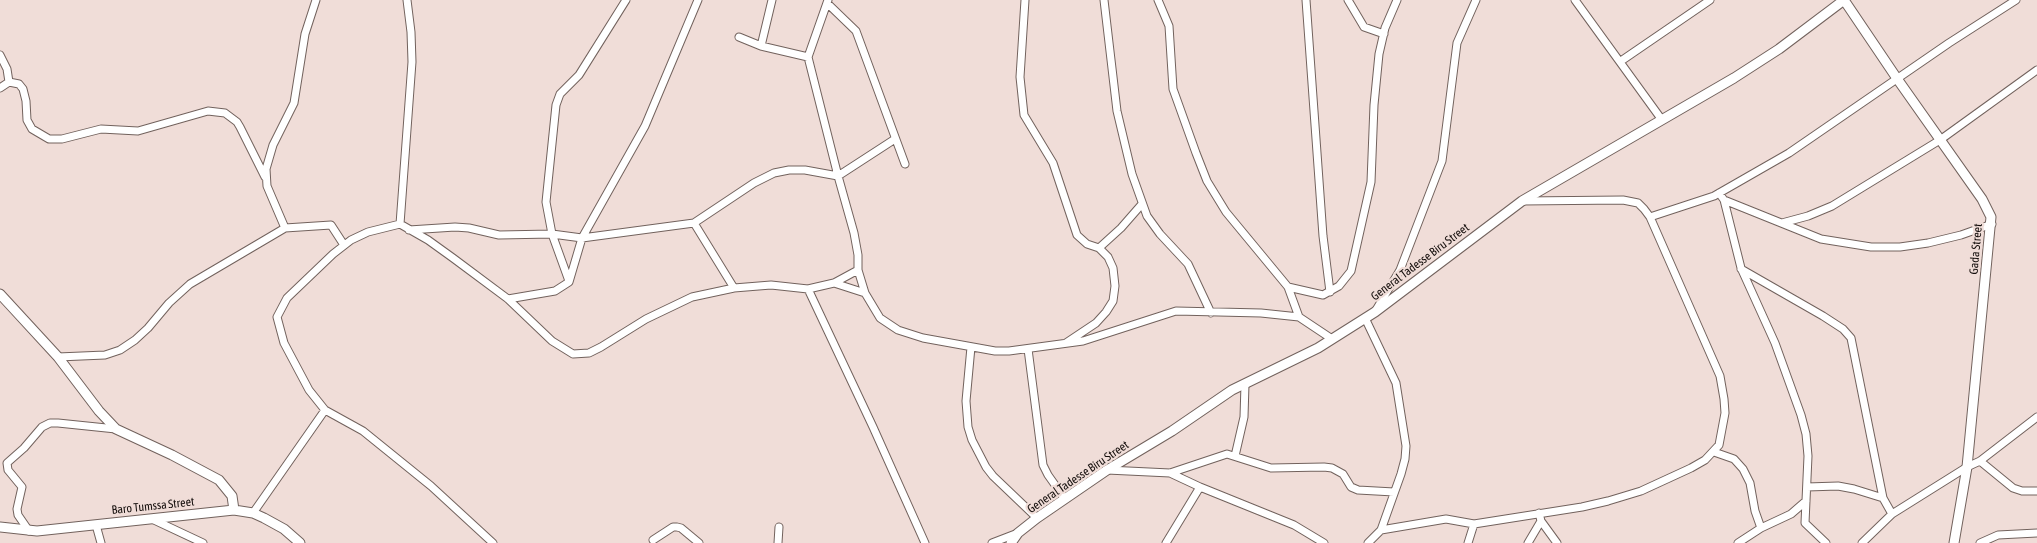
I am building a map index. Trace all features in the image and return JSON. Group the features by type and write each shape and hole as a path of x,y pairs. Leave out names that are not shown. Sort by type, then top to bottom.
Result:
{"street":[{"path":"265,178 267,162 294,103 305,34 316,0"},
{"path":"400,224 412,62 407,0"},
{"path":"569,282 552,234 546,202 556,105 560,94 579,75 626,0"},
{"path":"508,299 554,292 569,282 582,238 645,126 698,0"},
{"path":"761,46 772,0"},
{"path":"1024,0 1020,77 1024,115 1053,163 1077,236 1087,244 1100,248 1108,256 1113,268 1115,286 1112,301 1096,324 1066,343"},
{"path":"1104,0 1118,118 1132,174 1142,204 1152,225 1188,264 1211,313"},
{"path":"1158,0 1169,26 1173,89 1208,181 1226,212 1288,287 1299,317"},
{"path":"1306,0 1323,236 1330,292"},
{"path":"1348,0 1364,27 1384,34"},
{"path":"1288,287 1323,295 1346,280 1351,271 1371,182 1376,78 1384,34 1397,0"},
{"path":"1375,312 1400,270 1422,207 1438,172 1446,139 1457,43 1460,32 1476,0"},
{"path":"1575,0 1662,120"},
{"path":"1620,61 1710,0"},
{"name":"General Tadesse Biru Street","path":"1011,543 1018,533 1037,518 1107,470 1245,384 1318,348 1375,312 1522,201 1766,58 1844,0"},
{"name":"Gada Street","path":"1844,0 1987,206 1992,224 1967,467 1954,543"},
{"path":"1650,217 1706,200 1719,194 1795,150 1949,43 2016,0"},
{"path":"905,164 856,31 828,2 808,57 857,243 858,270 865,293 880,318 898,330 923,338 1002,351 1083,342 1176,311 1261,313 1299,317 1332,339"},
{"path":"739,36 761,46 808,57"},
{"path":"0,55 7,69 10,82"},
{"path":"1782,224 1832,206 1940,140 2037,70"},
{"path":"0,88 10,82 19,84 24,90 27,120 32,129 49,139 62,139 101,129 138,131 208,111 225,114 237,122 265,178 285,228"},
{"path":"409,230 455,227 499,235 552,234 582,238 694,223 754,183 774,173 789,170 805,170 838,176 895,139"},
{"path":"1719,194 1724,200 1741,268 1775,342 1801,415 1807,445 1805,523 1826,543"},
{"path":"1724,200 1811,236 1841,244 1886,248 1936,241 1961,235 1992,224"},
{"path":"1381,530 1446,519 1474,524 1582,507 1641,491 1691,468 1714,452 1719,445 1724,426 1724,399 1720,376 1650,217 1638,203 1632,201 1522,201"},
{"path":"1100,248 1142,204"},
{"path":"694,223 734,288"},
{"path":"493,543 431,486 363,431 325,410 309,390 288,351 277,317 287,298 344,245 368,232 400,224 441,249 508,299 552,341 573,354 589,353 646,319 692,296 734,288 771,285 808,289 834,283 858,270"},
{"path":"58,357 105,355 120,350 148,328 190,284 285,228 331,225 344,245"},
{"path":"1741,268 1823,316 1843,329 1851,338 1884,498 1892,514"},
{"path":"834,283 865,293"},
{"path":"808,289 873,426 925,543"},
{"path":"0,294 58,357 116,430"},
{"path":"1365,318 1396,383 1405,452 1381,530 1368,543"},
{"path":"970,347 966,401 968,427 972,440 986,467 993,476 1037,518"},
{"path":"1028,349 1044,465 1051,480 1065,499"},
{"path":"1235,456 1244,417 1245,384"},
{"path":"253,513 325,410"},
{"path":"1862,543 1892,514 1967,467 1980,461 2037,417"},
{"path":"29,531 18,515 17,509 22,487 8,470 7,463 24,448 42,427 58,423 116,430 172,455 219,480 232,496 234,510"},
{"path":"1714,452 1734,459 1743,469 1750,483 1755,511 1762,528"},
{"path":"1170,473 1220,455 1235,456 1271,468 1332,468 1343,474 1351,486 1358,490 1394,492"},
{"path":"1980,461 2013,488 2022,491 2037,491"},
{"path":"1107,470 1170,473 1200,487 1294,524 1324,543"},
{"path":"1807,487 1824,486 1854,489 1884,498"},
{"path":"1166,543 1200,487"},
{"path":"1738,543 1762,528 1784,518 1806,501"},
{"name":"Baro Tumssa Street","path":"0,528 29,531 154,520 234,510 253,513 284,529 300,543"},
{"path":"1539,513 1542,522 1556,543"},
{"path":"154,520 203,543"},
{"path":"1528,543 1542,522"},
{"path":"96,524 101,543"},
{"path":"1468,543 1474,524"},
{"path":"653,540 672,526 681,528 699,543"},
{"path":"778,543 779,527"},
{"path":"992,543 1018,533"},
{"path":"1980,543 1998,536 2037,533"}]}
